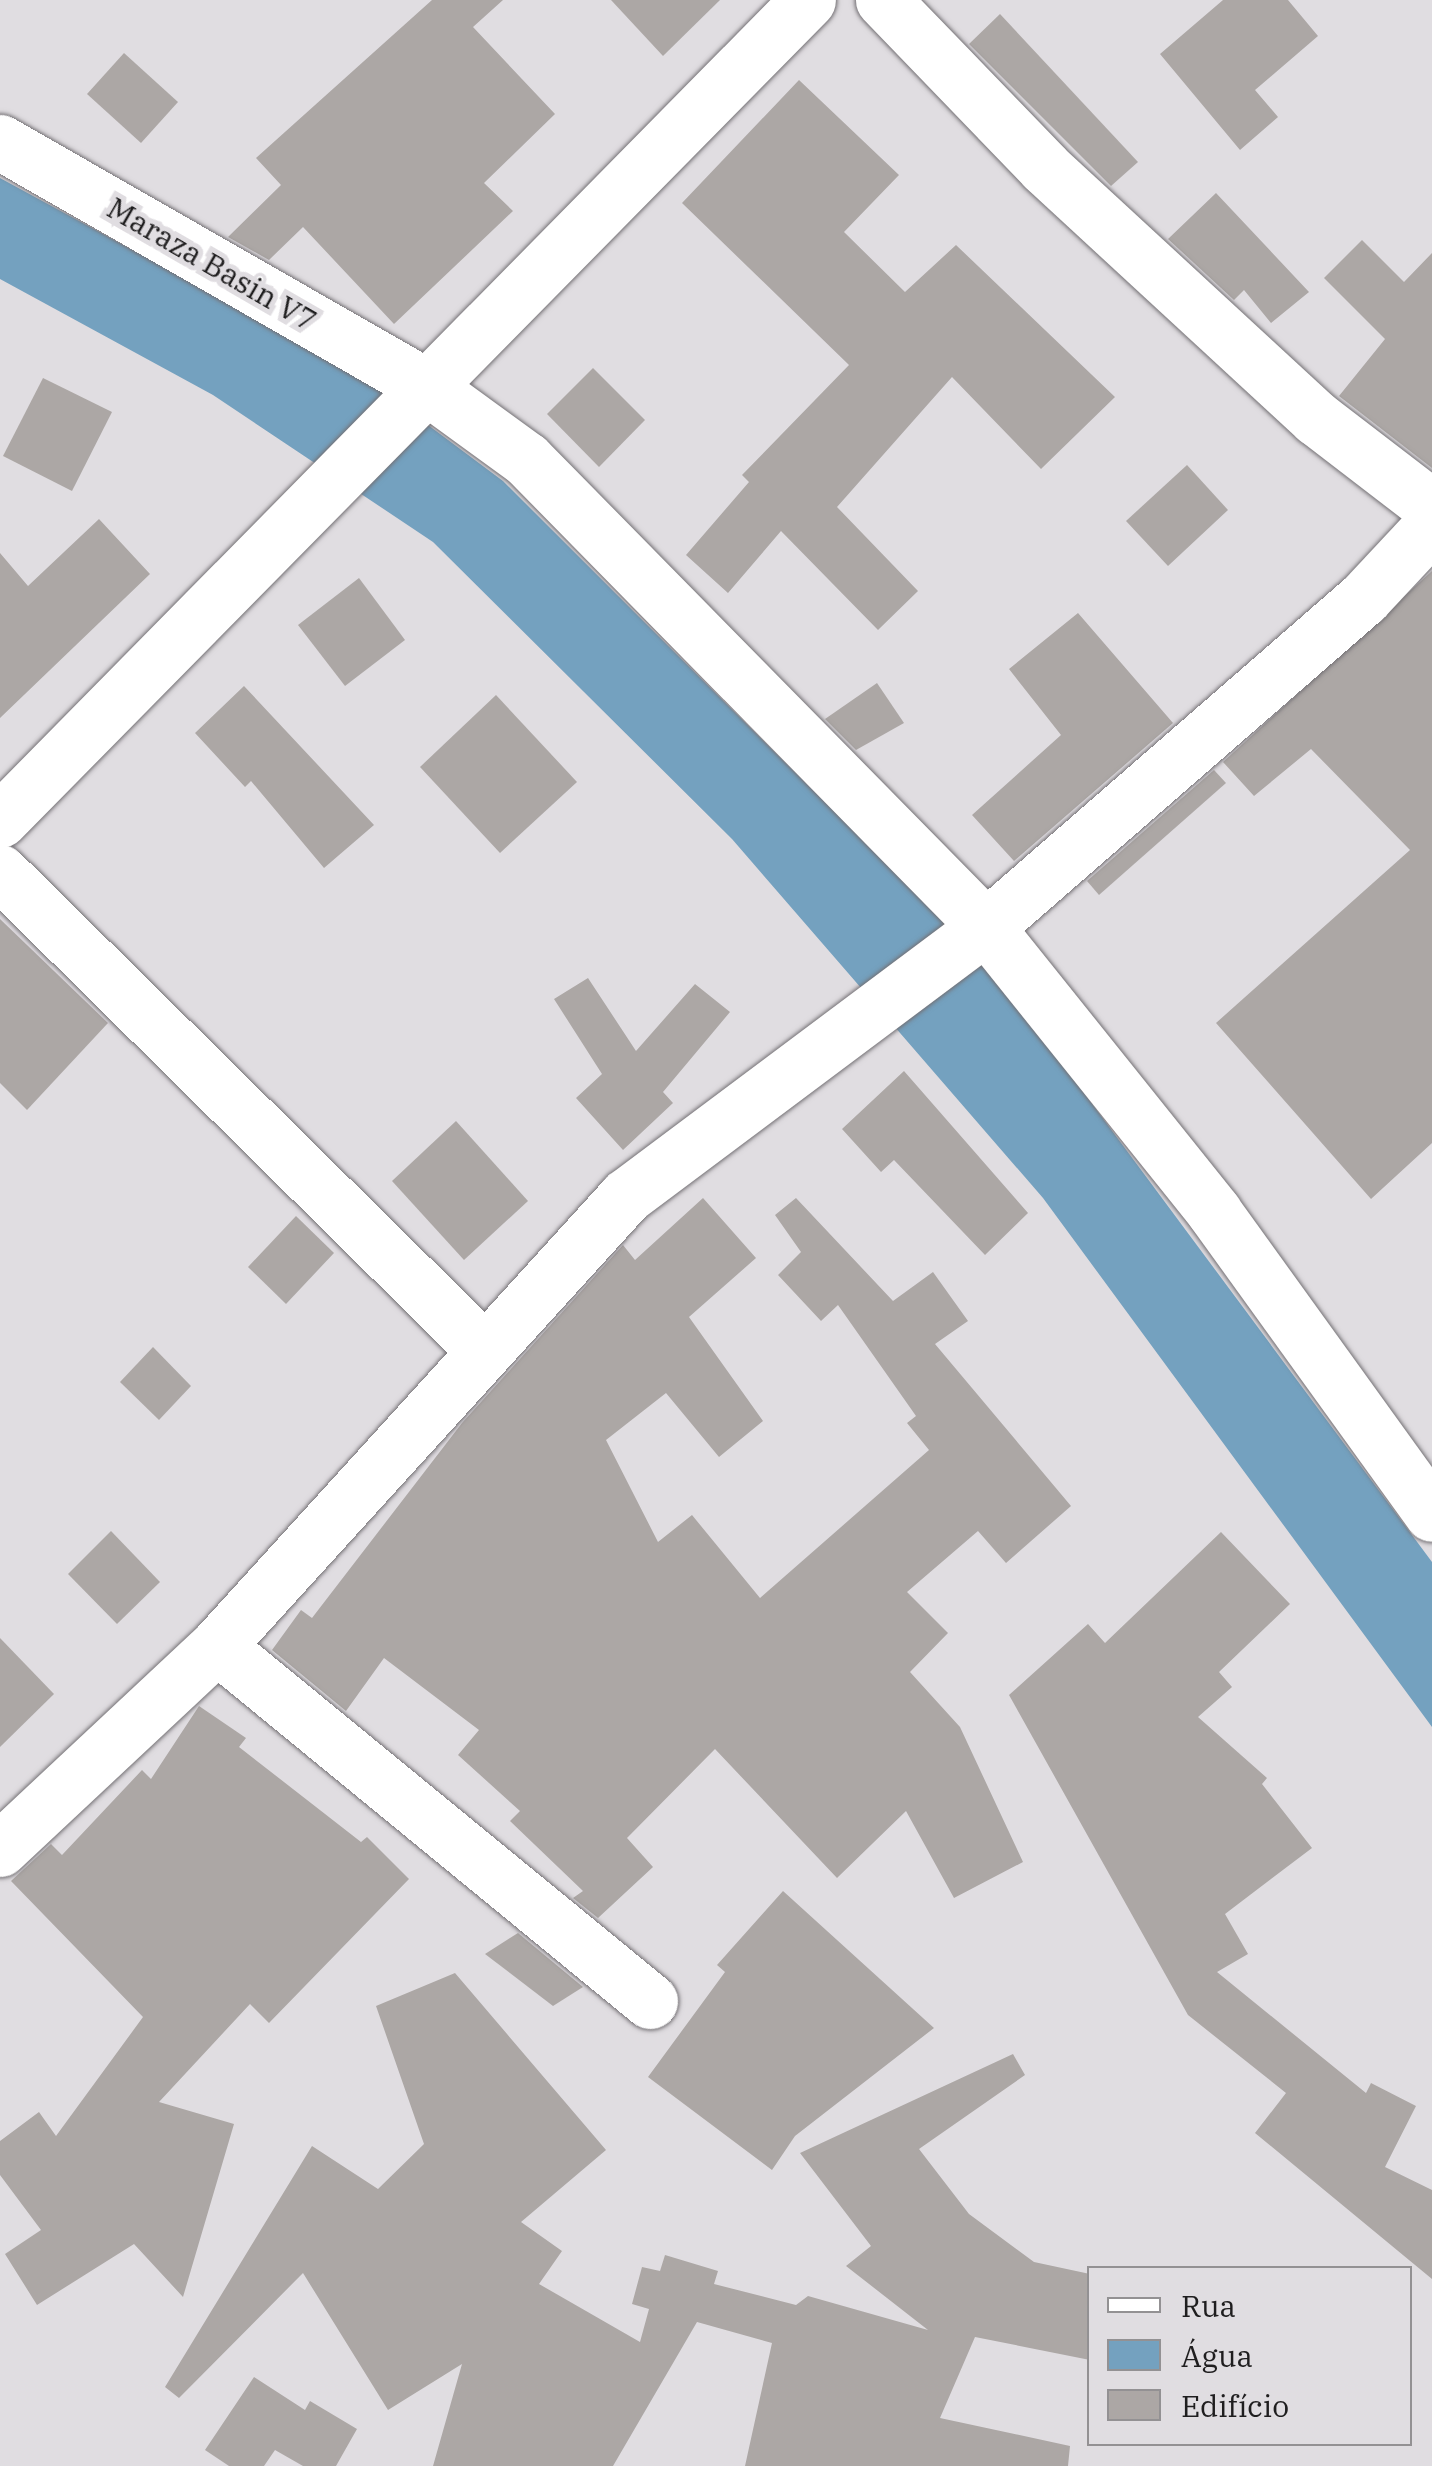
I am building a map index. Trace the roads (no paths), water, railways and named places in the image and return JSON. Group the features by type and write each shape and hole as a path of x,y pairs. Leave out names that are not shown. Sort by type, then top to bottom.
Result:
{"street":[{"path":"9,794 318,494 808,0"},
{"path":"883,0 1059,181 1316,418 1432,507"},
{"name":"Maraza Basin V7","path":"0,142 424,385 526,460 986,926 1214,1212 1432,1514"},
{"path":"0,1848 216,1646 626,1196 864,1022 986,926 1364,598 1432,525"},
{"path":"0,872 483,1349"},
{"path":"216,1646 650,2001"}],"water":[{"path":"0,178 357,372 503,481 992,969 1432,1562 1432,1727 1043,1198 732,839 433,542 213,395 0,279"}]}
